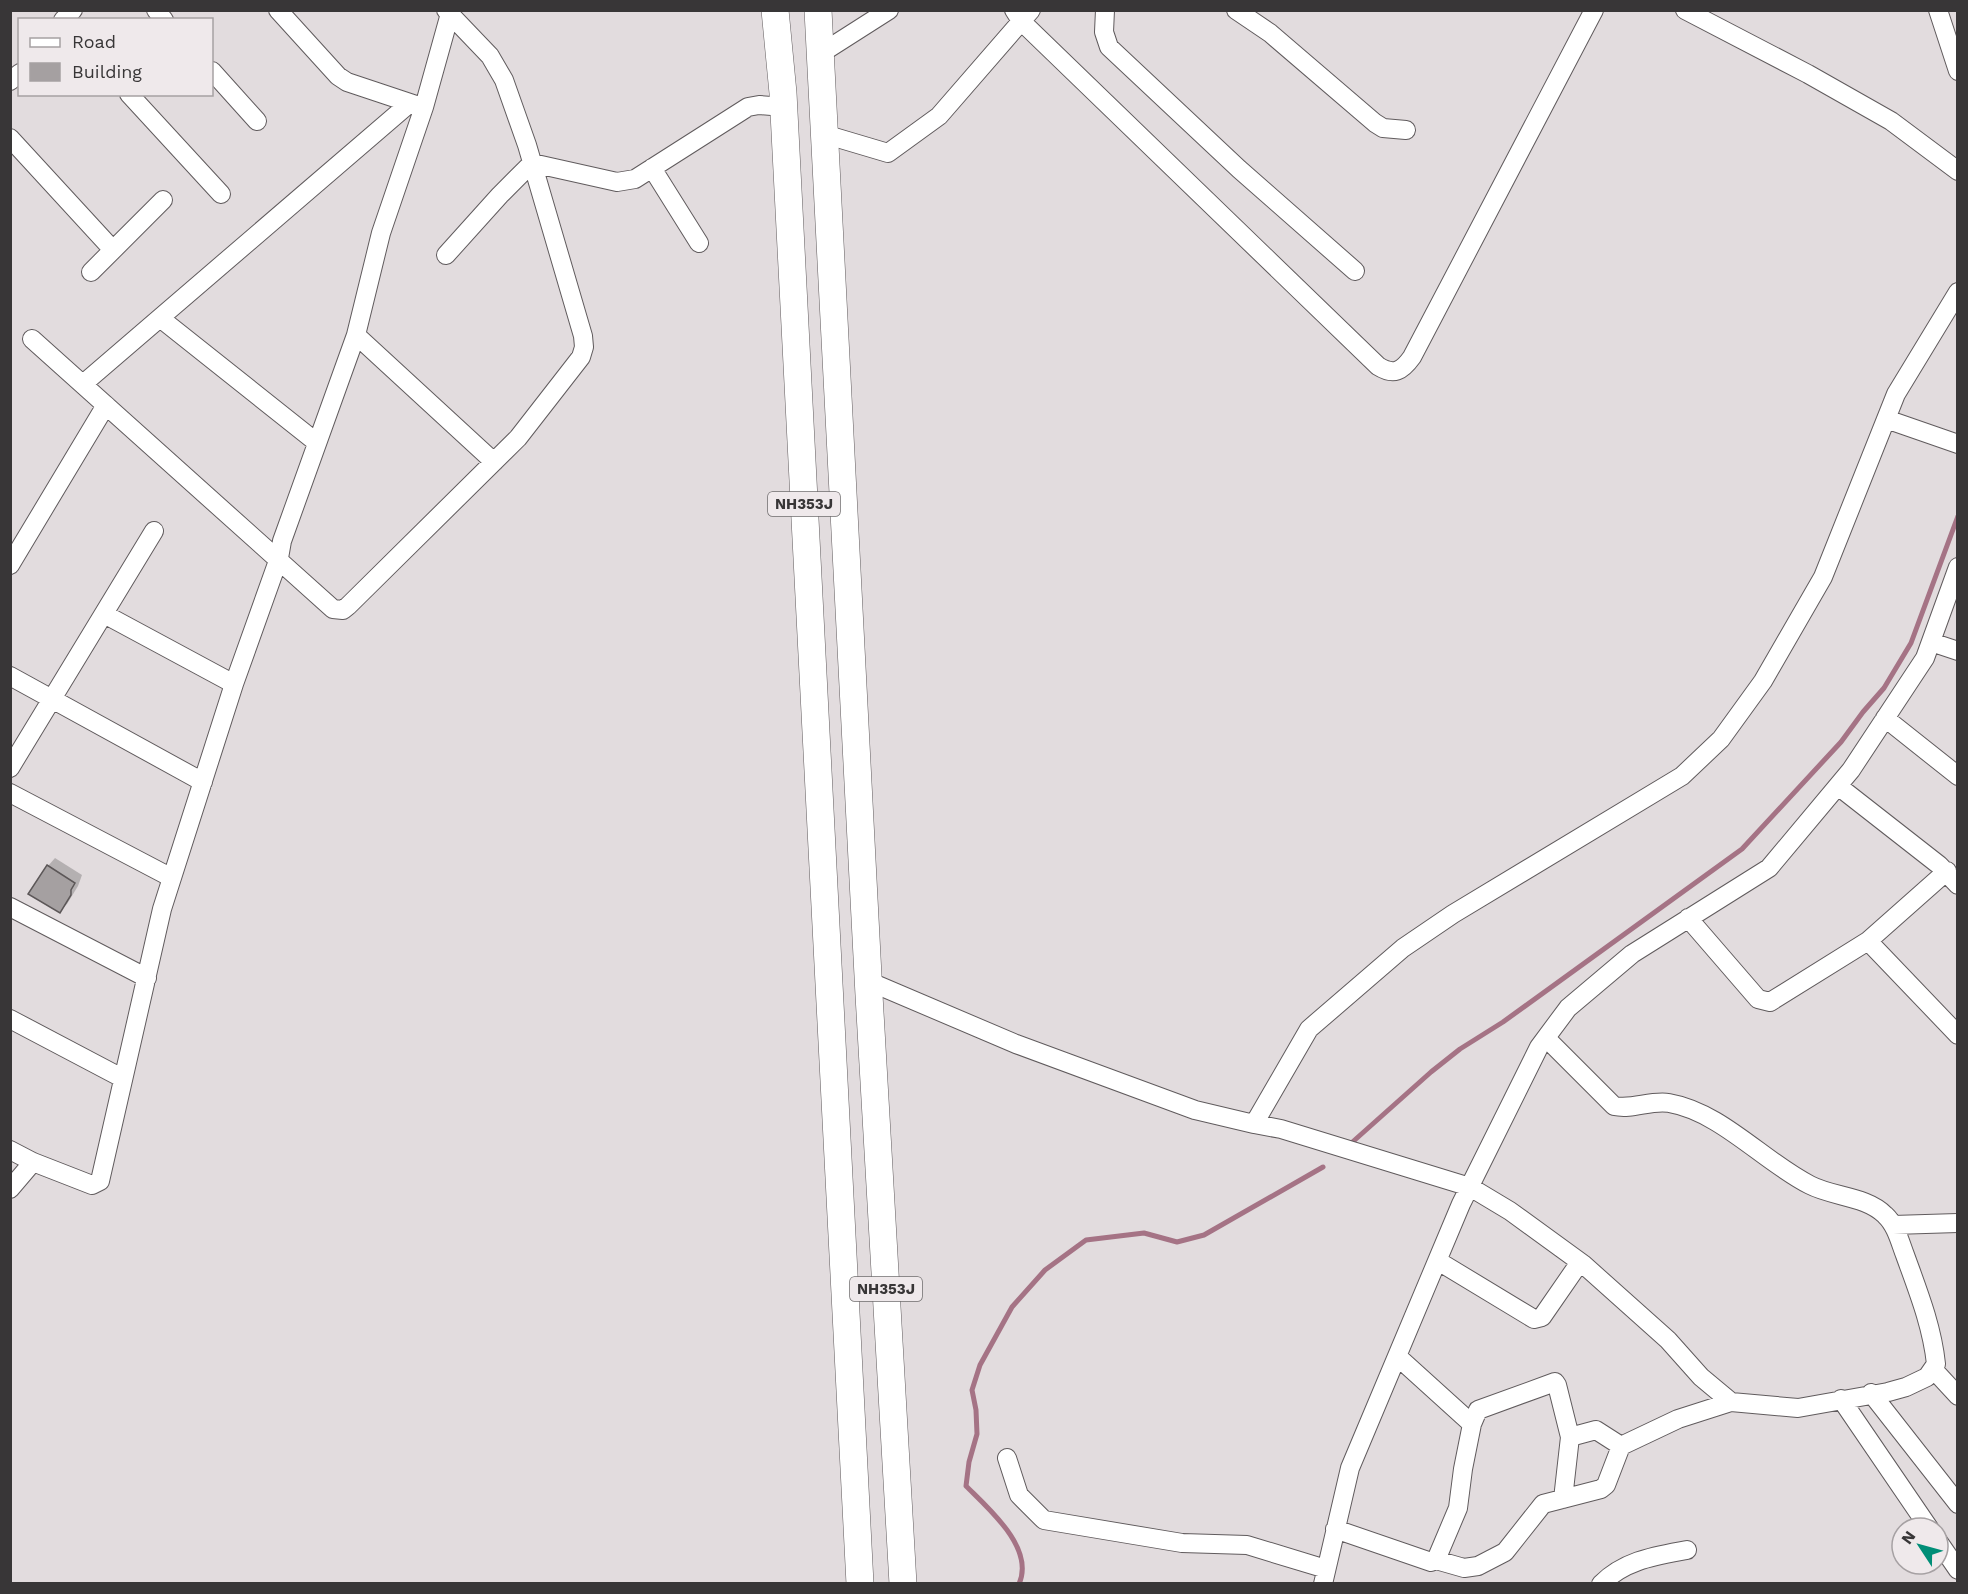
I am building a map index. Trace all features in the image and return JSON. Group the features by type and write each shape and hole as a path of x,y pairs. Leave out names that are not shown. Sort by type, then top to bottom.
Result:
{"highway":[{"name":"NH353J","path":"775,10 784,107 860,1584"},
{"name":"NH353J","path":"818,10 869,988 903,1584"}],"street":[{"path":"278,10 338,76 347,82 417,105"},
{"path":"820,54 889,10"},
{"path":"1105,10 1104,32 1109,47 1239,169 1355,271"},
{"path":"1236,10 1270,33 1375,123 1383,128 1406,130"},
{"path":"824,134 888,153 939,116 1022,14 1378,366 1396,372 1404,368 1412,357 1594,10"},
{"path":"1685,10 1808,74 1891,121 1958,171"},
{"path":"10,1150 33,1162 92,1185 100,1181 162,909 234,684 279,558 282,541 356,335 381,233 417,105 449,12 490,56 504,80 532,163 583,336 584,347 581,357 518,438 343,610 333,609 279,558 32,339"},
{"path":"1946,15 1958,70"},
{"path":"213,72 257,121"},
{"path":"131,96 221,194"},
{"path":"83,384 417,105"},
{"path":"532,163 617,182 635,178 748,107 759,105 784,107"},
{"path":"10,138 112,250"},
{"path":"446,255 532,163"},
{"path":"652,168 699,243"},
{"path":"91,272 163,200"},
{"path":"1254,1124 1309,1029 1403,948 1453,914 1682,776 1721,739 1763,681 1823,577 1896,394 1958,292"},
{"path":"160,318 316,442"},
{"path":"356,335 494,462"},
{"path":"10,565 106,405"},
{"path":"1886,419 1958,444"},
{"path":"10,768 154,531"},
{"path":"1007,1458 1019,1495 1044,1520 1182,1543 1247,1545 1325,1576 1350,1468 1470,1187 1539,1047 1568,1008 1632,954 1769,868 1851,770 1925,658 1958,567"},
{"path":"104,614 234,684"},
{"path":"1931,642 1958,651"},
{"path":"10,676 203,782"},
{"path":"1885,718 1958,776"},
{"path":"1688,918 1758,999 1770,1002 1868,942 1952,878 1838,786"},
{"path":"10,793 172,878"},
{"path":"10,907 147,978"},
{"path":"1868,942 1958,1035"},
{"path":"869,988 1195,1110 1281,1129 1470,1187 1531,1225 1580,1262 1668,1340 1701,1377 1731,1402"},
{"path":"10,1019 122,1078"},
{"path":"1436,1560 1464,1568 1478,1566 1501,1556 1543,1504 1601,1489 1606,1485 1621,1446 1678,1419 1731,1402 1798,1408 1871,1393 1888,1392 1927,1377 1936,1364 1933,1340 1920,1296 1893,1225 1885,1214 1874,1207 1808,1184 1717,1123 1698,1113 1668,1103 1614,1106 1546,1038"},
{"path":"10,1189 33,1162"},
{"path":"1893,1225 1958,1223"},
{"path":"1438,1261 1538,1320 1580,1262"},
{"path":"1398,1357 1472,1424"},
{"path":"1933,1369 1958,1396"},
{"path":"1335,1529 1431,1562 1436,1560 1440,1556 1458,1508 1472,1424 1478,1410 1555,1382 1570,1437 1563,1499"},
{"path":"1871,1393 1958,1504"},
{"path":"1841,1399 1921,1516"},
{"path":"1570,1437 1596,1430 1621,1446"},
{"path":"1601,1584 1614,1572 1647,1557 1687,1550"}],"building":[{"path":"47,865 75,883 60,913 28,894"}],"waterway":[{"path":"1348,1146 1460,1049 1503,1022 1742,849 1841,742 1884,688 1911,643 1958,516"},
{"path":"1019,1584 1022,1570 1021,1557 1015,1543 997,1518 966,1486 969,1462 977,1434 972,1390 980,1365 1012,1307 1045,1270 1086,1240 1144,1233 1177,1242 1204,1235 1323,1167"}]}
